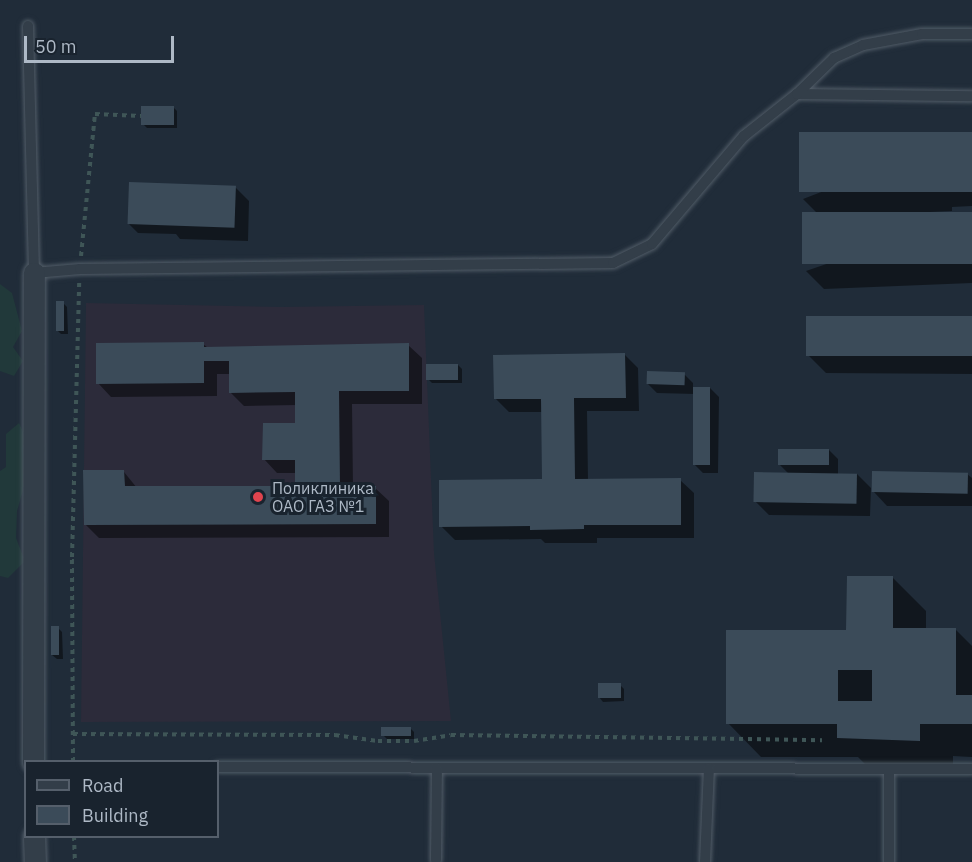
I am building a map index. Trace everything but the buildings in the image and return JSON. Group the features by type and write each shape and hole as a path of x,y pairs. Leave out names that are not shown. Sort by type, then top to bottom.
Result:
{"street":[{"path":"33,760 34,273"},
{"path":"34,838 35,862"}],"lane":[{"path":"28,26 34,273 80,268 613,263 652,244 744,136 797,94 834,58 863,45 922,34 972,34"},
{"path":"797,94 972,96"},
{"path":"219,767 972,769"},
{"path":"436,768 436,860"},
{"path":"705,862 709,768"},
{"path":"889,769 889,862"}],"path":[{"path":"73,760 72,557 80,268 95,114 141,116"},
{"path":"73,734 335,735 378,741 414,741 451,735 822,740"},
{"path":"74,838 75,862"}],"shaded area":[{"name":"Поликлиника ОАО ГАЗ №1","path":"86,303 282,307 424,305 434,553 451,721 81,722"}],"green space":[{"path":"0,284 12,293 22,331 13,347 23,361 14,376 0,371"},
{"path":"19,423 28,442 25,484 17,511 16,538 25,561 8,578 0,576 0,471 6,467 6,434"}],"place":[{"name":"Поликлиника ОАО ГАЗ №1","path":"258,497"}]}
